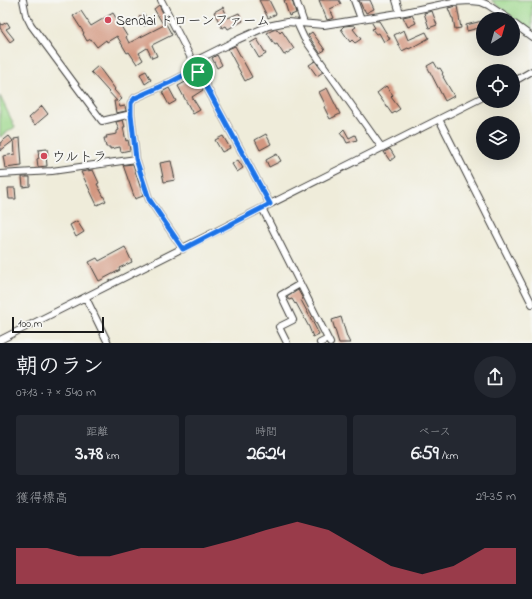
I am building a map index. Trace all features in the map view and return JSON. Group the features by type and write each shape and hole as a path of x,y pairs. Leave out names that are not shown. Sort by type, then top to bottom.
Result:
{"street":[{"path":"23,0 26,15 31,25 102,121 131,114"},
{"path":"161,0 270,204"},
{"path":"296,0 304,23"},
{"path":"354,0 361,19"},
{"path":"396,0 400,12"},
{"path":"183,249 149,199 136,159 131,114 131,103 135,98 190,72 193,62 268,26 287,22 324,25 453,2 482,1 498,12"},
{"path":"297,22 304,38 382,148"},
{"path":"520,28 532,37"},
{"path":"520,79 532,73"},
{"path":"0,340 476,100"},
{"path":"439,119 532,304"},
{"path":"0,174 52,171 136,159"},
{"path":"262,208 329,341 320,343"},
{"path":"287,343 279,327 293,320 280,294 300,284"},
{"path":"86,298 108,343"}],"green space":[{"path":"491,0 532,0 532,32 520,24 520,12 506,12"},
{"path":"0,96 15,127 0,137"}],"building":[{"path":"259,0 269,0 276,14 268,18"},
{"path":"284,0 292,0 296,13 289,16"},
{"path":"319,0 339,0 341,4 330,9 334,18 327,20"},
{"path":"359,0 370,0 374,9 366,13"},
{"path":"159,5 167,21 163,24 154,9"},
{"path":"457,6 461,28 455,29 453,18 448,8"},
{"path":"223,7 228,18 239,13 243,21 228,29 226,26 222,28 214,12"},
{"path":"81,11 91,26 113,13 127,36 126,37 129,43 166,24 172,35 152,45 157,56 152,58 147,48 139,53 143,60 137,64 129,52 127,53 117,36 107,42 106,40 97,47 91,39 87,41 83,34 84,33 73,16"},
{"path":"432,11 437,25 429,28 424,13"},
{"path":"144,14 150,23 144,26 139,17"},
{"path":"412,15 416,23 408,27 403,17"},
{"path":"374,21 379,21 390,39 384,42 379,33 376,34 372,29 375,28 372,23"},
{"path":"0,22 2,25 7,22 10,27 6,29 14,39 10,42 0,28"},
{"path":"476,22 476,29 467,31 466,25"},
{"path":"354,25 356,27 353,29 361,39 355,43 352,40 350,42 341,29 344,26"},
{"path":"277,29 280,33 282,31 294,49 284,55 267,33"},
{"path":"404,30 408,40 426,32 429,38 409,49 408,48 402,51 394,35"},
{"path":"312,32 325,50 320,53 308,35"},
{"path":"257,39 266,54 259,58 250,43"},
{"path":"235,46 252,77 245,81 228,49"},
{"path":"217,55 222,65 217,68 212,58"},
{"path":"315,61 323,72 317,76 309,65"},
{"path":"434,62 438,69 440,68 443,73 443,77 454,96 445,101 427,66"},
{"path":"98,66 122,99 118,102 120,107 125,106 126,111 116,113 114,101 117,101 91,72"},
{"path":"146,71 151,80 145,84 140,74"},
{"path":"195,75 203,90 192,97 200,110 193,114 178,86"},
{"path":"386,86 393,95 391,97 400,109 392,114 377,93"},
{"path":"169,88 176,101 169,105 162,92"},
{"path":"327,88 340,114 330,119 324,107 326,106 319,92"},
{"path":"42,106 48,114 35,125 29,118"},
{"path":"123,120 126,141 128,140 130,150 121,152 120,147 110,149 110,147 106,147 104,138 107,138 106,136 117,134 117,131 119,130 116,122"},
{"path":"344,129 349,138 355,135 357,140 347,143 340,133"},
{"path":"266,134 271,144 260,150 255,140"},
{"path":"9,136 13,141 0,151 0,143"},
{"path":"223,136 230,148 222,152 215,140"},
{"path":"20,138 22,166 5,168 3,156 15,154 14,139"},
{"path":"47,149 47,166 38,167 38,150"},
{"path":"390,149 395,157 390,161 384,152"},
{"path":"277,154 281,161 269,167 266,160"},
{"path":"238,160 243,168 237,172 232,164"},
{"path":"171,161 175,180 164,182 160,163"},
{"path":"133,164 143,196 135,199 123,165"},
{"path":"93,170 99,183 97,184 106,201 97,205 81,172"},
{"path":"22,177 30,177 30,186 23,187"},
{"path":"8,188 15,188 16,199 9,199"},
{"path":"77,221 84,232 76,237 70,225"},
{"path":"125,247 132,262 119,268 120,270 99,281 89,262 97,258 99,261"},
{"path":"298,290 303,299 301,300 319,334 313,337 296,303 295,304 292,299 289,300 287,297"},
{"path":"341,317 350,343 339,343 332,320"}],"place":[{"name":"Sendai ドローンファーム","path":"108,20"},
{"name":"ウルトラ","path":"44,156"}],"route":[{"path":"193,62 198,72 270,204 183,249 149,199 136,159 131,103 135,98 190,72 193,62"}]}
